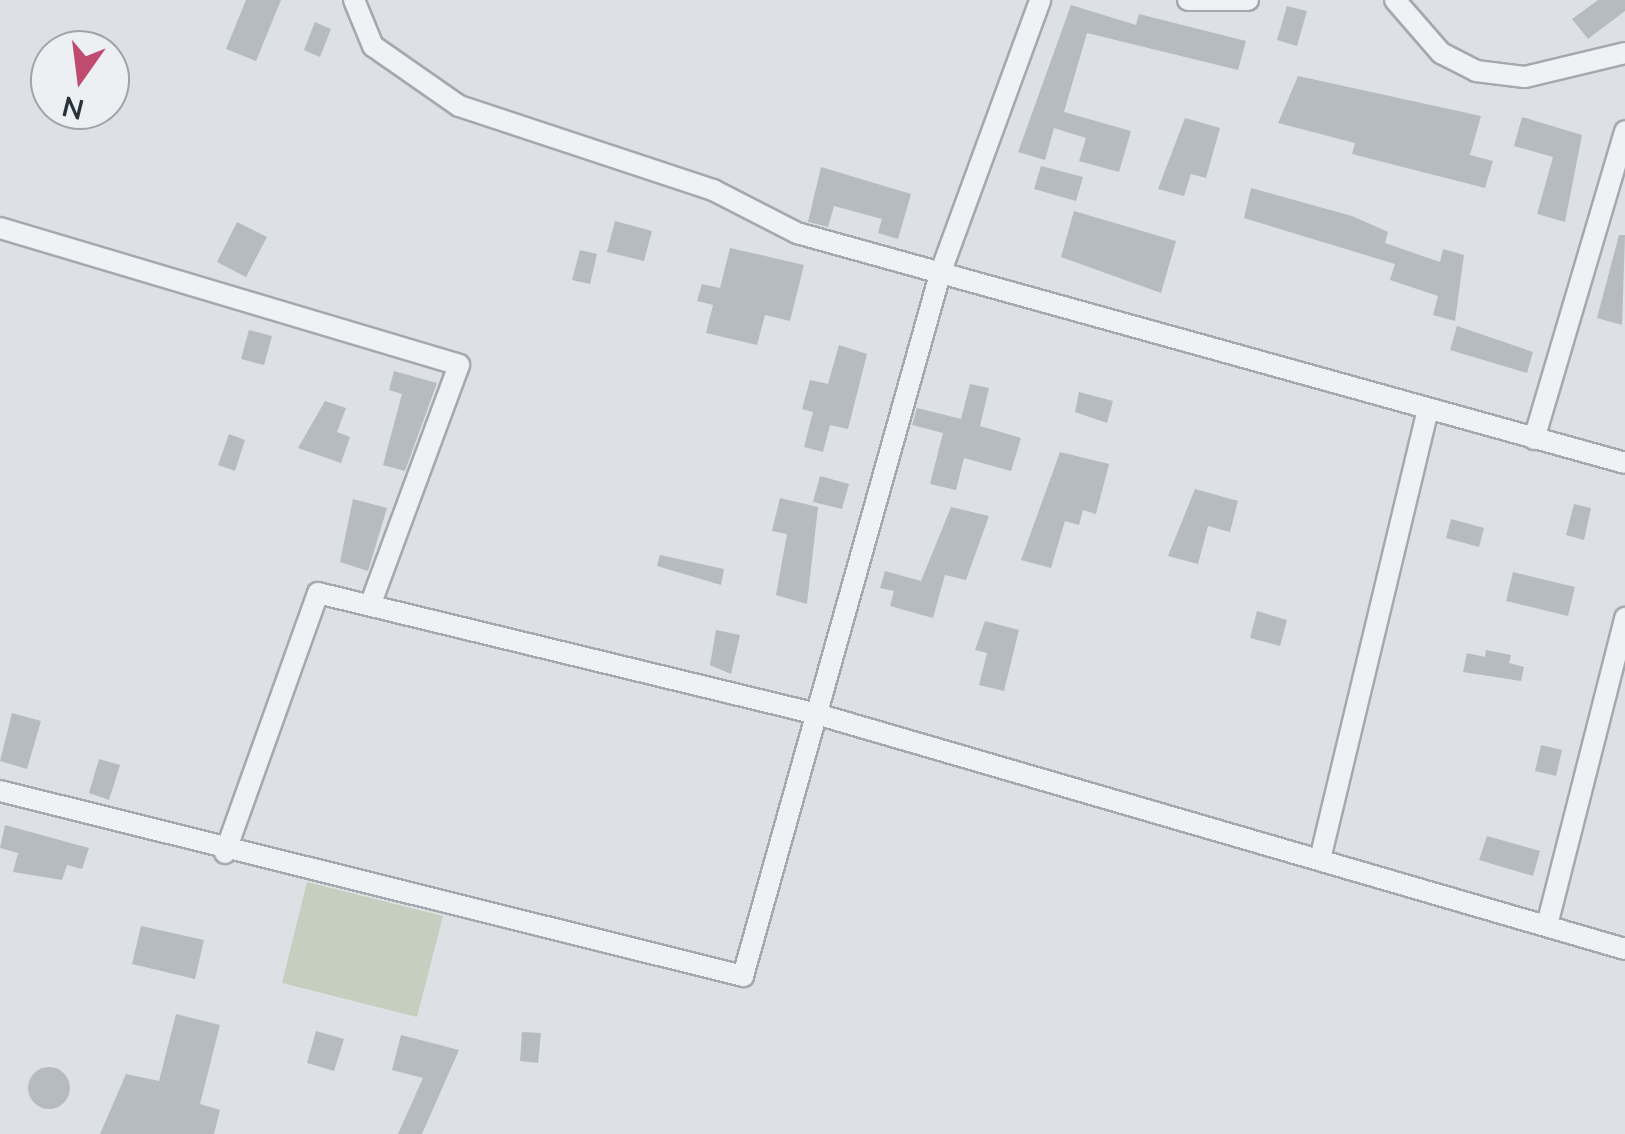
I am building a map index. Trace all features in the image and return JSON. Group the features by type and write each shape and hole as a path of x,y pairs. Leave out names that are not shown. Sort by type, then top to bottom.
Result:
{"street":[{"path":"354,0 373,46 458,106 713,190 796,234 1625,463"},
{"path":"0,791 224,853 743,976 813,713 940,274 1040,0"},
{"path":"1188,0 1248,0"},
{"path":"1395,0 1441,54 1476,71 1525,76 1625,53"},
{"path":"1534,439 1625,131"},
{"path":"0,228 459,366 370,605"},
{"path":"1321,855 1428,410"},
{"path":"224,853 318,593 813,713 1548,921 1625,950"},
{"path":"1548,921 1625,618"}],"green space":[{"path":"307,882 443,916 417,1017 282,983"}],"building":[{"path":"246,0 281,0 256,61 226,49"},
{"path":"1598,0 1625,0 1625,11 1588,39 1572,19"},
{"path":"1071,5 1136,25 1139,14 1246,41 1238,70 1087,33 1064,112 1131,131 1119,172 1079,161 1086,138 1054,128 1045,160 1018,152"},
{"path":"1287,6 1307,11 1297,46 1277,40"},
{"path":"315,22 331,29 320,57 304,50"},
{"path":"1298,76 1481,116 1470,155 1493,161 1485,188 1352,154 1355,143 1278,123"},
{"path":"1522,117 1582,135 1565,222 1537,214 1553,157 1514,146"},
{"path":"1185,118 1220,128 1206,178 1191,174 1184,196 1158,189"},
{"path":"1041,166 1083,177 1076,201 1034,189"},
{"path":"821,167 911,194 898,239 878,233 882,219 834,206 828,227 808,222"},
{"path":"1251,188 1352,216 1388,232 1385,243 1440,262 1443,249 1464,255 1455,321 1433,315 1438,296 1390,280 1395,264 1244,218"},
{"path":"1074,211 1176,241 1161,293 1061,257"},
{"path":"615,221 652,231 644,261 607,252"},
{"path":"237,222 267,237 246,277 217,262"},
{"path":"1619,235 1625,235 1622,325 1597,318"},
{"path":"730,248 804,265 790,321 765,315 757,345 706,333 713,305 697,301 702,284 720,288"},
{"path":"580,250 597,254 590,284 572,280"},
{"path":"1457,326 1533,352 1527,373 1450,350"},
{"path":"249,330 272,336 264,365 241,359"},
{"path":"839,345 867,354 848,429 830,425 823,452 804,447 813,412 802,409 810,380 828,384"},
{"path":"394,371 437,383 405,471 383,465 402,394 389,390"},
{"path":"970,384 989,388 980,426 1021,438 1011,471 964,458 956,490 930,484 943,433 912,425 917,408 961,419"},
{"path":"1079,392 1113,401 1107,423 1075,412"},
{"path":"325,401 346,408 337,432 350,437 341,463 298,448"},
{"path":"229,434 245,440 235,471 218,465"},
{"path":"1060,452 1109,464 1096,514 1083,510 1079,525 1065,521 1051,568 1021,560"},
{"path":"820,476 849,484 842,509 813,502"},
{"path":"1195,489 1238,501 1230,532 1208,526 1198,564 1168,556"},
{"path":"780,498 818,507 807,604 776,595 787,534 772,531"},
{"path":"353,499 387,508 368,571 340,562"},
{"path":"1574,504 1591,508 1584,540 1566,535"},
{"path":"951,507 989,516 966,580 945,575 933,618 890,606 894,591 880,588 885,571 921,581"},
{"path":"1451,519 1484,528 1479,547 1446,538"},
{"path":"660,555 724,569 721,585 657,566"},
{"path":"1513,572 1575,587 1568,616 1506,601"},
{"path":"1257,611 1287,620 1280,646 1250,638"},
{"path":"985,621 1019,630 1004,691 979,685 987,653 975,650"},
{"path":"716,630 740,635 731,674 710,665"},
{"path":"1486,650 1511,655 1509,663 1524,667 1521,681 1463,672 1467,653 1485,657"},
{"path":"12,713 41,721 27,769 0,761"},
{"path":"1541,745 1562,750 1556,776 1535,771"},
{"path":"99,759 120,765 109,800 89,793"},
{"path":"5,825 89,848 82,869 67,865 62,880 13,872 18,853 0,848"},
{"path":"1487,836 1540,851 1533,876 1479,860"},
{"path":"141,926 204,940 195,979 132,964"},
{"path":"176,1014 220,1025 200,1104 220,1110 214,1134 100,1134 126,1074 159,1081"},
{"path":"316,1031 344,1039 334,1071 307,1063"},
{"path":"522,1032 541,1033 538,1063 520,1061"},
{"path":"401,1035 459,1050 422,1134 398,1134 423,1078 392,1070"},
{"path":"49,1067 64,1073 70,1088 64,1103 49,1109 34,1103 28,1088 34,1073"}]}
